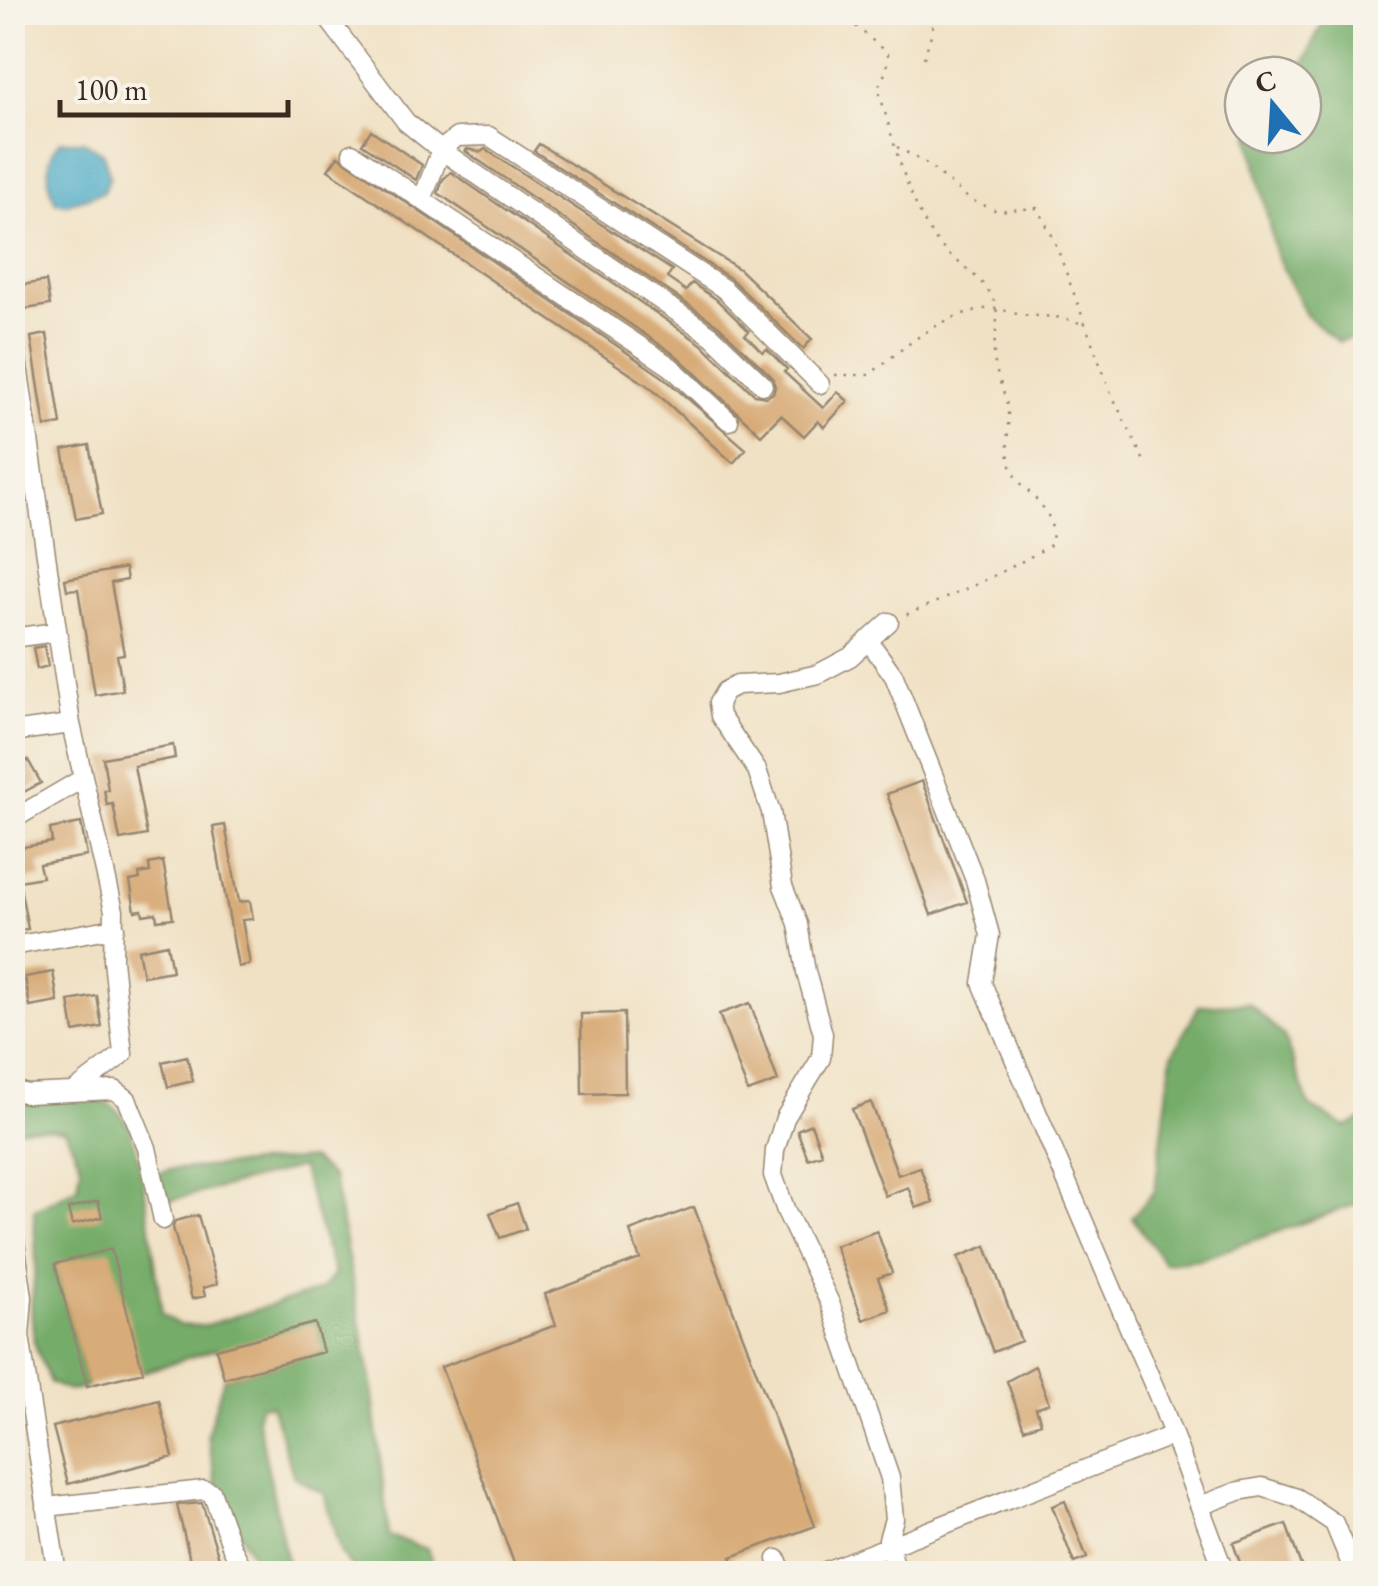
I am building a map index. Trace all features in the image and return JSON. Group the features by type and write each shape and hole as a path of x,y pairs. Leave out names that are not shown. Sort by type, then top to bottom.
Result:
{"street":[{"path":"323,12 406,122 712,336 763,384"},
{"path":"422,200 442,150 457,137 489,136 724,289 815,380"},
{"path":"352,152 671,367 729,421"},
{"path":"12,325 20,429 82,779 102,849 115,928 113,960 122,1054 76,1090"},
{"path":"889,622 850,657 818,674 779,683 737,685 724,691 718,703 720,716 756,770 772,812 784,886 798,924 806,972 824,1034 822,1058 786,1118 774,1150 773,1176 830,1302 890,1478 894,1501 890,1547 898,1574"},
{"path":"12,638 56,632"},
{"path":"868,640 894,676 975,880 990,935 982,983 1103,1262 1224,1574"},
{"path":"12,732 72,724"},
{"path":"12,820 82,779"},
{"path":"12,946 115,928"},
{"path":"12,1090 28,1094 115,1090 127,1100 147,1148 163,1220"},
{"path":"12,1221 23,1298 20,1336 57,1574"},
{"path":"818,1574 1173,1435"},
{"path":"1200,1506 1262,1487 1297,1498 1334,1523 1355,1574"},
{"path":"46,1507 204,1490 212,1493 246,1574"}],"path":[{"path":"840,12 888,54 887,69 878,88 910,188 936,239 988,290 996,308 994,355 1008,410 1009,460 1015,476 1049,514 1052,544 964,591 889,622"},
{"path":"924,58 933,28 930,12"},
{"path":"895,146 928,164 969,199 997,211 1037,208 1053,237 1110,391 1145,463"},
{"path":"815,380 869,376 915,336 966,314 996,308 1017,314 1068,317 1086,326"}],"green space":[{"path":"1327,13 1366,13 1365,334 1338,342 1306,315 1275,252 1254,155 1323,155 1323,55 1307,55"},
{"path":"1249,1003 1284,1037 1309,1106 1346,1127 1365,1119 1365,1201 1200,1259 1164,1263 1132,1217 1155,1191 1172,1055 1199,1006"},
{"path":"81,1095 112,1106 126,1121 132,1135 162,1314 179,1325 203,1326 321,1290 334,1274 301,1167 168,1201 158,1174 166,1170 311,1159 333,1178 371,1380 389,1536 427,1549 436,1573 356,1573 340,1552 324,1494 294,1477 271,1405 260,1406 257,1417 289,1571 266,1573 256,1564 218,1491 207,1435 224,1378 322,1352 216,1349 143,1372 56,1264 87,1386 69,1391 50,1383 34,1342 34,1210 78,1187 81,1165 65,1130 13,1130 13,1099"}],"water":[{"path":"60,141 83,141 103,153 110,177 103,192 66,204 56,202 49,170"}],"building":[{"path":"371,130 422,165 416,180 362,144"},
{"path":"539,144 739,269 812,339 803,349 731,279 534,151"},
{"path":"467,149 485,149 672,270 667,278 686,291 692,283 716,299 749,331 745,335 763,352 767,349 787,369 784,372 823,408 838,392 848,401 824,427 818,421 804,436 781,415 761,435 678,357 438,193 443,179 451,172 704,346 755,395 766,397 773,393 772,377 719,326"},
{"path":"338,156 663,377 746,449 733,463 651,388 328,170"},
{"path":"46,281 50,305 26,309 22,285"},
{"path":"47,334 61,424 45,427 31,337"},
{"path":"89,445 102,514 76,519 63,450"},
{"path":"125,568 127,580 111,583 124,654 117,655 123,690 95,695 78,589 67,590 65,579"},
{"path":"44,646 48,666 37,669 33,648"},
{"path":"173,745 175,758 134,766 147,835 120,840 113,804 107,805 103,758"},
{"path":"28,760 41,783 12,798 12,768"},
{"path":"922,781 967,902 931,915 887,794"},
{"path":"81,823 87,856 39,864 42,877 19,881 28,929 12,931 12,849 52,842 50,829"},
{"path":"225,825 239,902 250,901 253,919 242,920 250,964 238,967 213,827"},
{"path":"163,861 173,918 157,920 156,913 143,915 142,910 135,911 130,881 150,872 149,864"},
{"path":"167,944 172,971 143,976 138,950"},
{"path":"53,972 58,1002 30,1007 25,977"},
{"path":"97,996 102,1027 74,1032 69,1001"},
{"path":"750,1003 778,1081 748,1092 719,1014"},
{"path":"624,1013 625,1093 582,1094 581,1014"},
{"path":"187,1056 193,1081 168,1087 162,1062"},
{"path":"871,1102 898,1175 920,1167 933,1202 916,1208 908,1187 885,1196 852,1109"},
{"path":"811,1124 822,1154 808,1159 797,1130"},
{"path":"98,1201 102,1217 72,1225 68,1209"},
{"path":"517,1203 526,1229 500,1238 490,1213"},
{"path":"694,1207 815,1526 731,1557 737,1574 518,1574 441,1367 556,1325 545,1294 640,1259 630,1231"},
{"path":"198,1215 217,1284 203,1288 205,1296 192,1299 173,1227 175,1221"},
{"path":"877,1231 892,1273 878,1278 890,1310 863,1320 835,1246"},
{"path":"986,1246 1021,1341 993,1352 958,1257"},
{"path":"111,1249 143,1372 87,1386 55,1264"},
{"path":"315,1323 323,1352 224,1378 216,1349"},
{"path":"1035,1366 1049,1403 1036,1408 1041,1423 1024,1429 1007,1381"},
{"path":"159,1400 173,1457 68,1484 53,1427"},
{"path":"1065,1501 1087,1558 1074,1563 1052,1506"},
{"path":"202,1503 224,1574 152,1574 152,1569 190,1560 177,1505"},
{"path":"1286,1524 1304,1574 1244,1574 1233,1543"}]}
